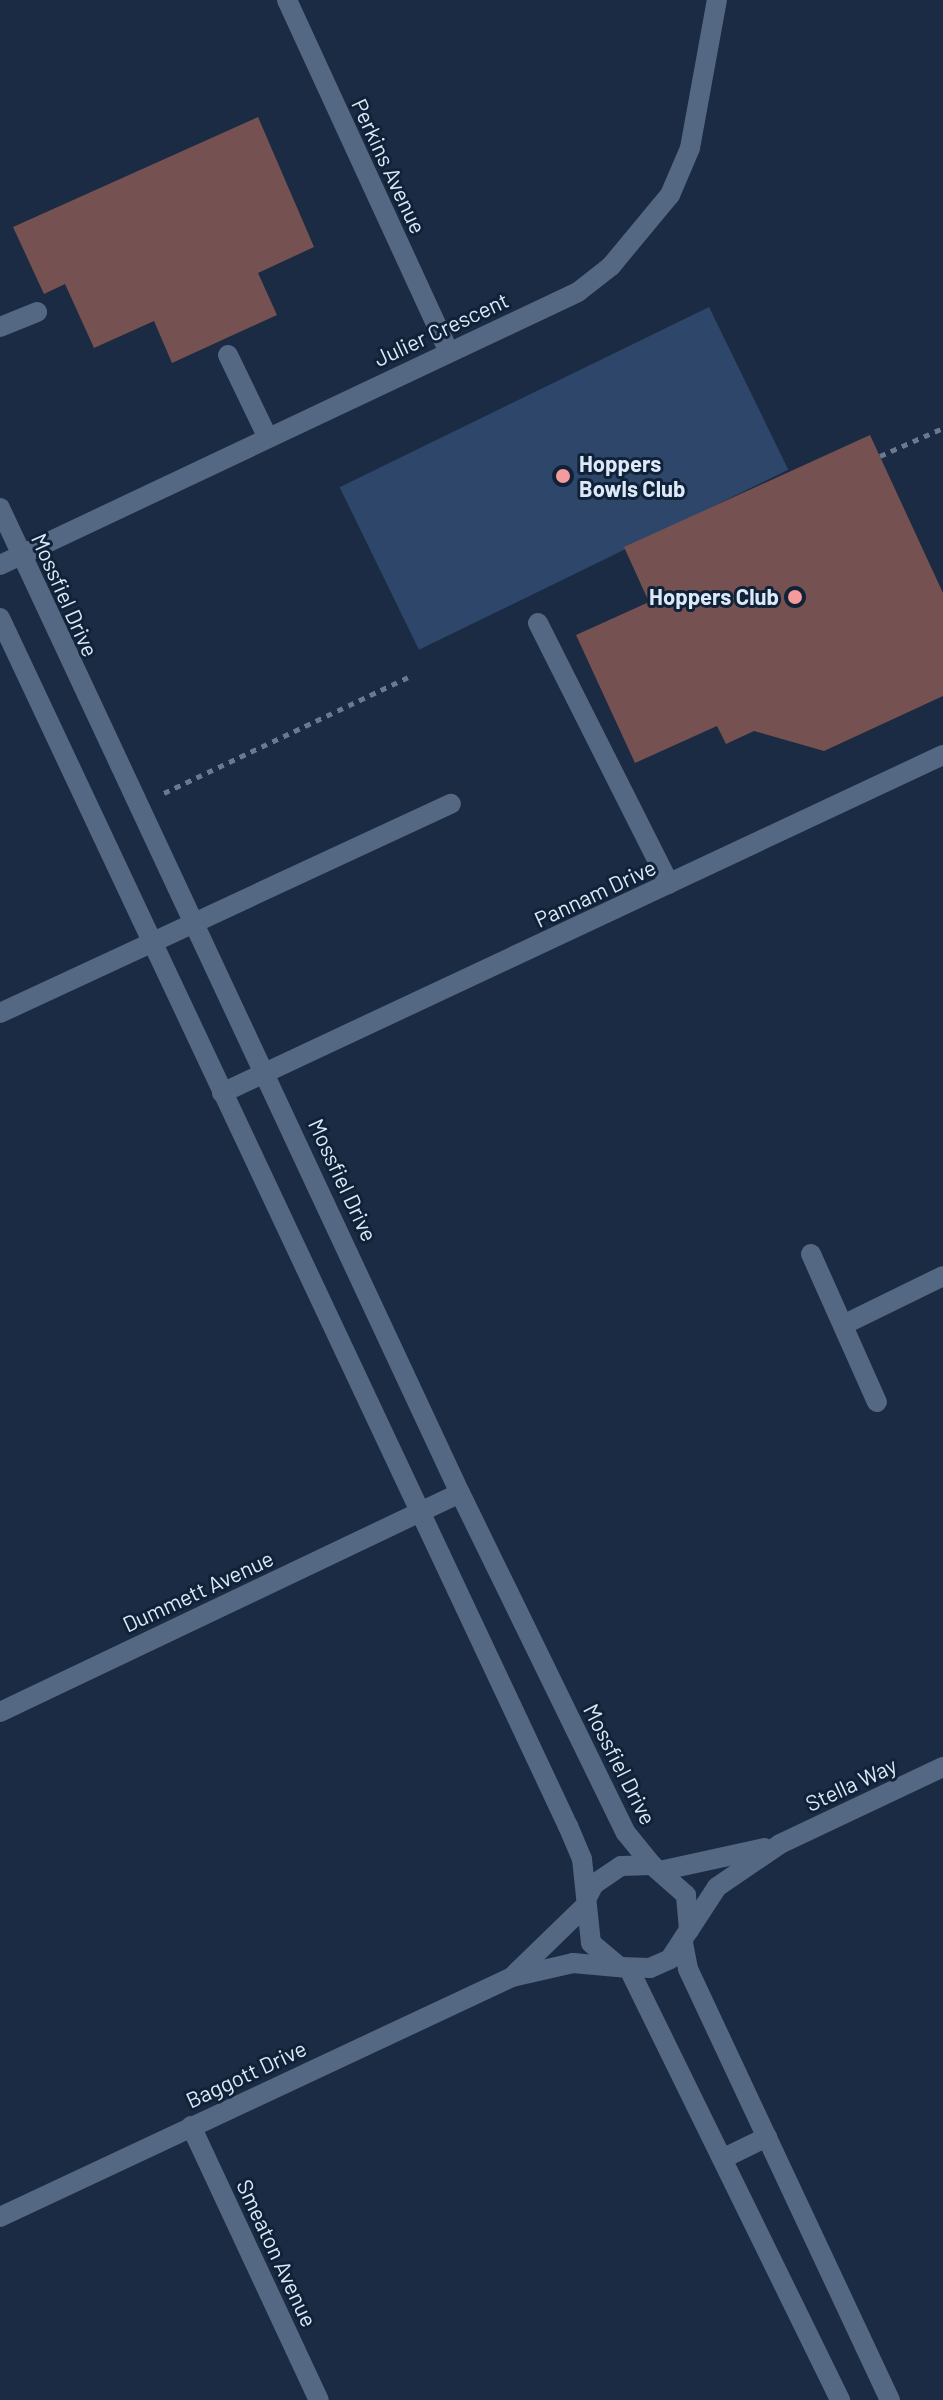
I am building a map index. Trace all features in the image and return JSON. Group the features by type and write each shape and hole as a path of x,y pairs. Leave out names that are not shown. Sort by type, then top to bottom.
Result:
{"street":[{"name":"Perkins Avenue","path":"287,0 449,352"},
{"name":"Julier Crescent","path":"0,565 267,436 578,292 640,235 670,195 690,148 717,0"},
{"path":"0,327 37,312"},
{"path":"228,355 267,436"},
{"name":"Mossfiel Drive","path":"0,508 267,1074 460,1493 626,1833 658,1867"},
{"path":"0,618 417,1513 568,1826 582,1859 591,1943 624,1968 724,2158 840,2400"},
{"path":"538,623 669,884"},
{"name":"Pannam Drive","path":"222,1093 941,761"},
{"path":"0,1013 451,804"},
{"path":"811,1254 877,1402"},
{"path":"843,1325 943,1276"},
{"name":"Dummett Avenue","path":"0,1712 460,1493"},
{"name":"Stella Way","path":"686,1936 717,1887 780,1844 943,1767"},
{"name":"Stella Way","path":"658,1867 780,1844"},
{"path":"586,1903 606,1873 636,1863 658,1867 686,1895 688,1969 890,2400"},
{"name":"Baggott Drive","path":"512,1977 586,1903"},
{"path":"624,1968 670,1959 686,1936"},
{"name":"Baggott Drive","path":"0,2217 512,1977 573,1963 624,1968"},
{"name":"Smeaton Avenue","path":"191,2126 319,2400"},
{"path":"724,2158 767,2137"}],"path":[{"path":"880,456 943,428"},
{"path":"138,806 408,677"}],"shaded area":[{"name":"Hoppers Bowls Club","path":"709,307 788,470 419,650 340,487"}],"building":[{"path":"258,117 314,247 258,273 277,315 172,363 154,321 94,348 65,284 44,294 13,227"},
{"name":"Hoppers Club","path":"870,435 943,593 943,696 824,751 754,731 726,744 717,726 635,763 576,635 649,602 624,547"}],"place":[{"name":"Hoppers Bowls Club","path":"563,476"},
{"name":"Hoppers Club","path":"795,597"}]}
